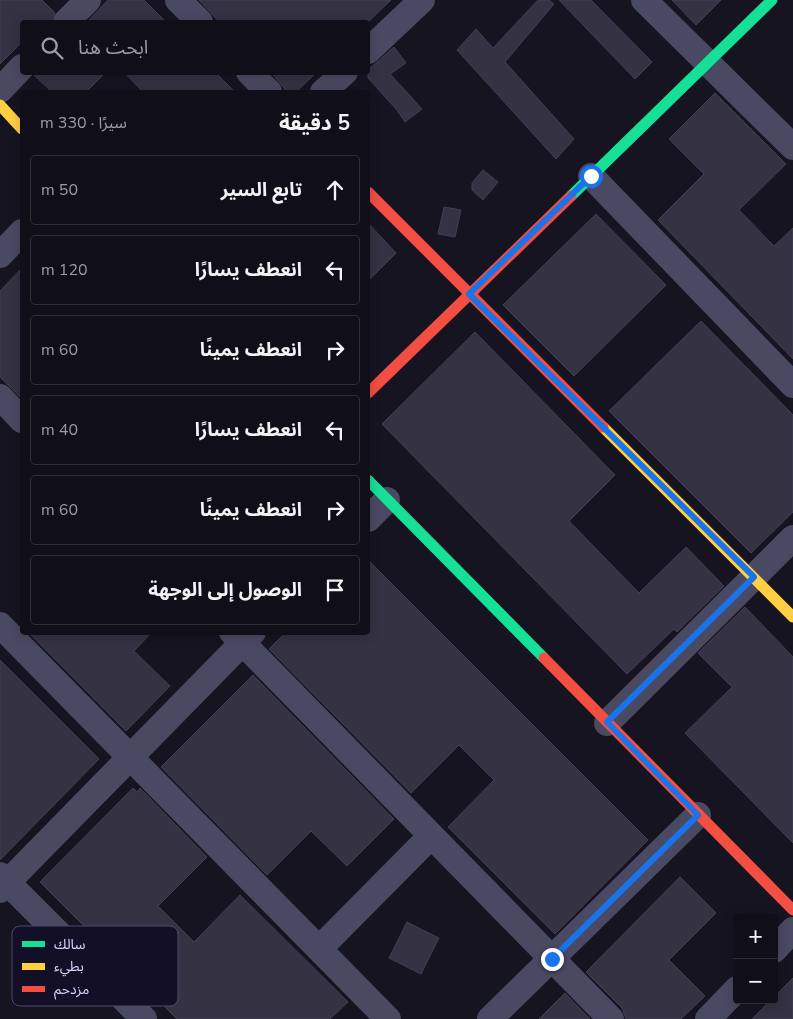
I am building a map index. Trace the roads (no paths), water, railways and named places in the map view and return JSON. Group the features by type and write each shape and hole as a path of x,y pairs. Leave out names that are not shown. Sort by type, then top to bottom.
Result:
{"street":[{"path":"68,20 88,0"},
{"path":"178,0 198,20"},
{"path":"644,0 793,147"},
{"path":"370,391 772,0"},
{"path":"370,49 416,2"},
{"path":"0,90 20,69"},
{"path":"252,75 267,90"},
{"path":"325,90 342,75"},
{"path":"0,105 20,127"},
{"path":"591,176 793,385"},
{"path":"370,194 793,617"},
{"path":"0,255 20,234"},
{"path":"0,397 20,418"},
{"path":"370,482 793,910"},
{"path":"370,517 387,500"},
{"path":"607,722 793,538"},
{"path":"0,625 388,1019"},
{"path":"46,926 2,882 130,756 242,636 432,836 611,1019"},
{"path":"490,1019 698,815"},
{"path":"319,950 432,836"},
{"path":"778,946 793,930"},
{"path":"708,1019 733,993"},
{"path":"125,1006 136,1017"}]}
